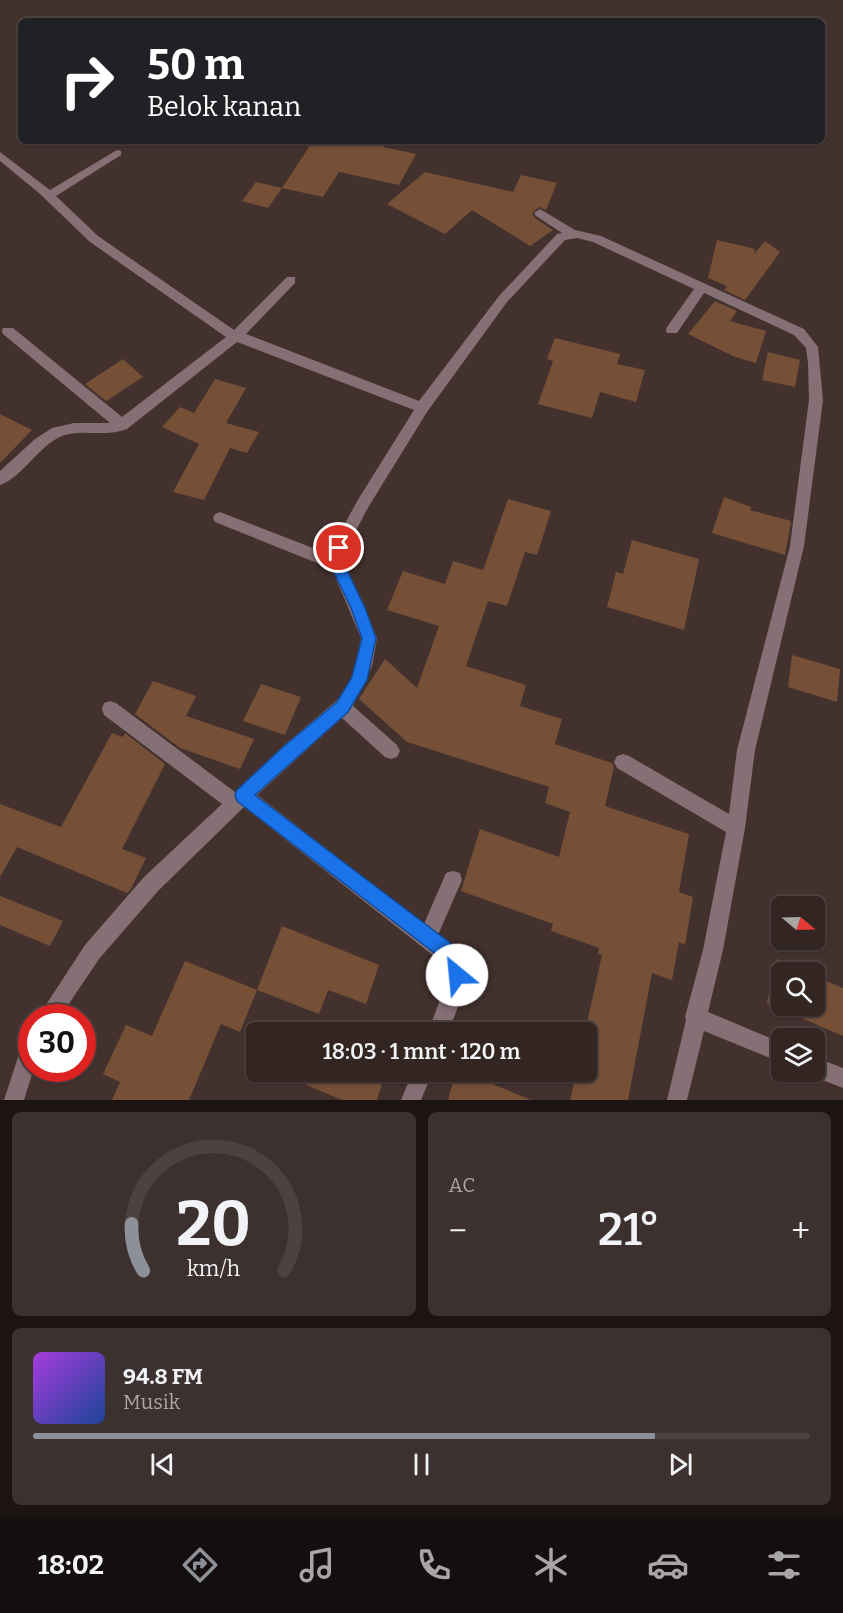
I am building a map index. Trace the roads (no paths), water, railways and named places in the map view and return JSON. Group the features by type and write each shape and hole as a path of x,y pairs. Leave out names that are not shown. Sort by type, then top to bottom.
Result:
{"street":[{"path":"49,196 117,153"},
{"path":"0,155 49,196 94,239 235,337 245,338 422,408"},
{"path":"540,213 571,233 597,239 799,332 809,342 815,363 816,400 797,546 747,750 736,828 712,950 677,1100"},
{"path":"57,1004 92,952 151,884 288,753 342,707 359,680 369,638 358,608 337,564 339,548 364,502 422,408 503,299 554,243 571,233"},
{"path":"0,479 55,434 68,429 103,430 122,425 235,337 291,280"},
{"path":"672,330 701,288"},
{"path":"8,331 122,425"},
{"path":"220,518 337,564"},
{"path":"342,707 391,751"},
{"path":"110,710 239,799 428,937 452,958 457,975 442,1022"},
{"path":"623,762 736,828"},
{"path":"428,937 453,879"},
{"path":"695,1017 771,1048"},
{"path":"825,1071 843,1078"},
{"path":"14,1100 20,1082"},
{"path":"411,1100 418,1082"}]}
